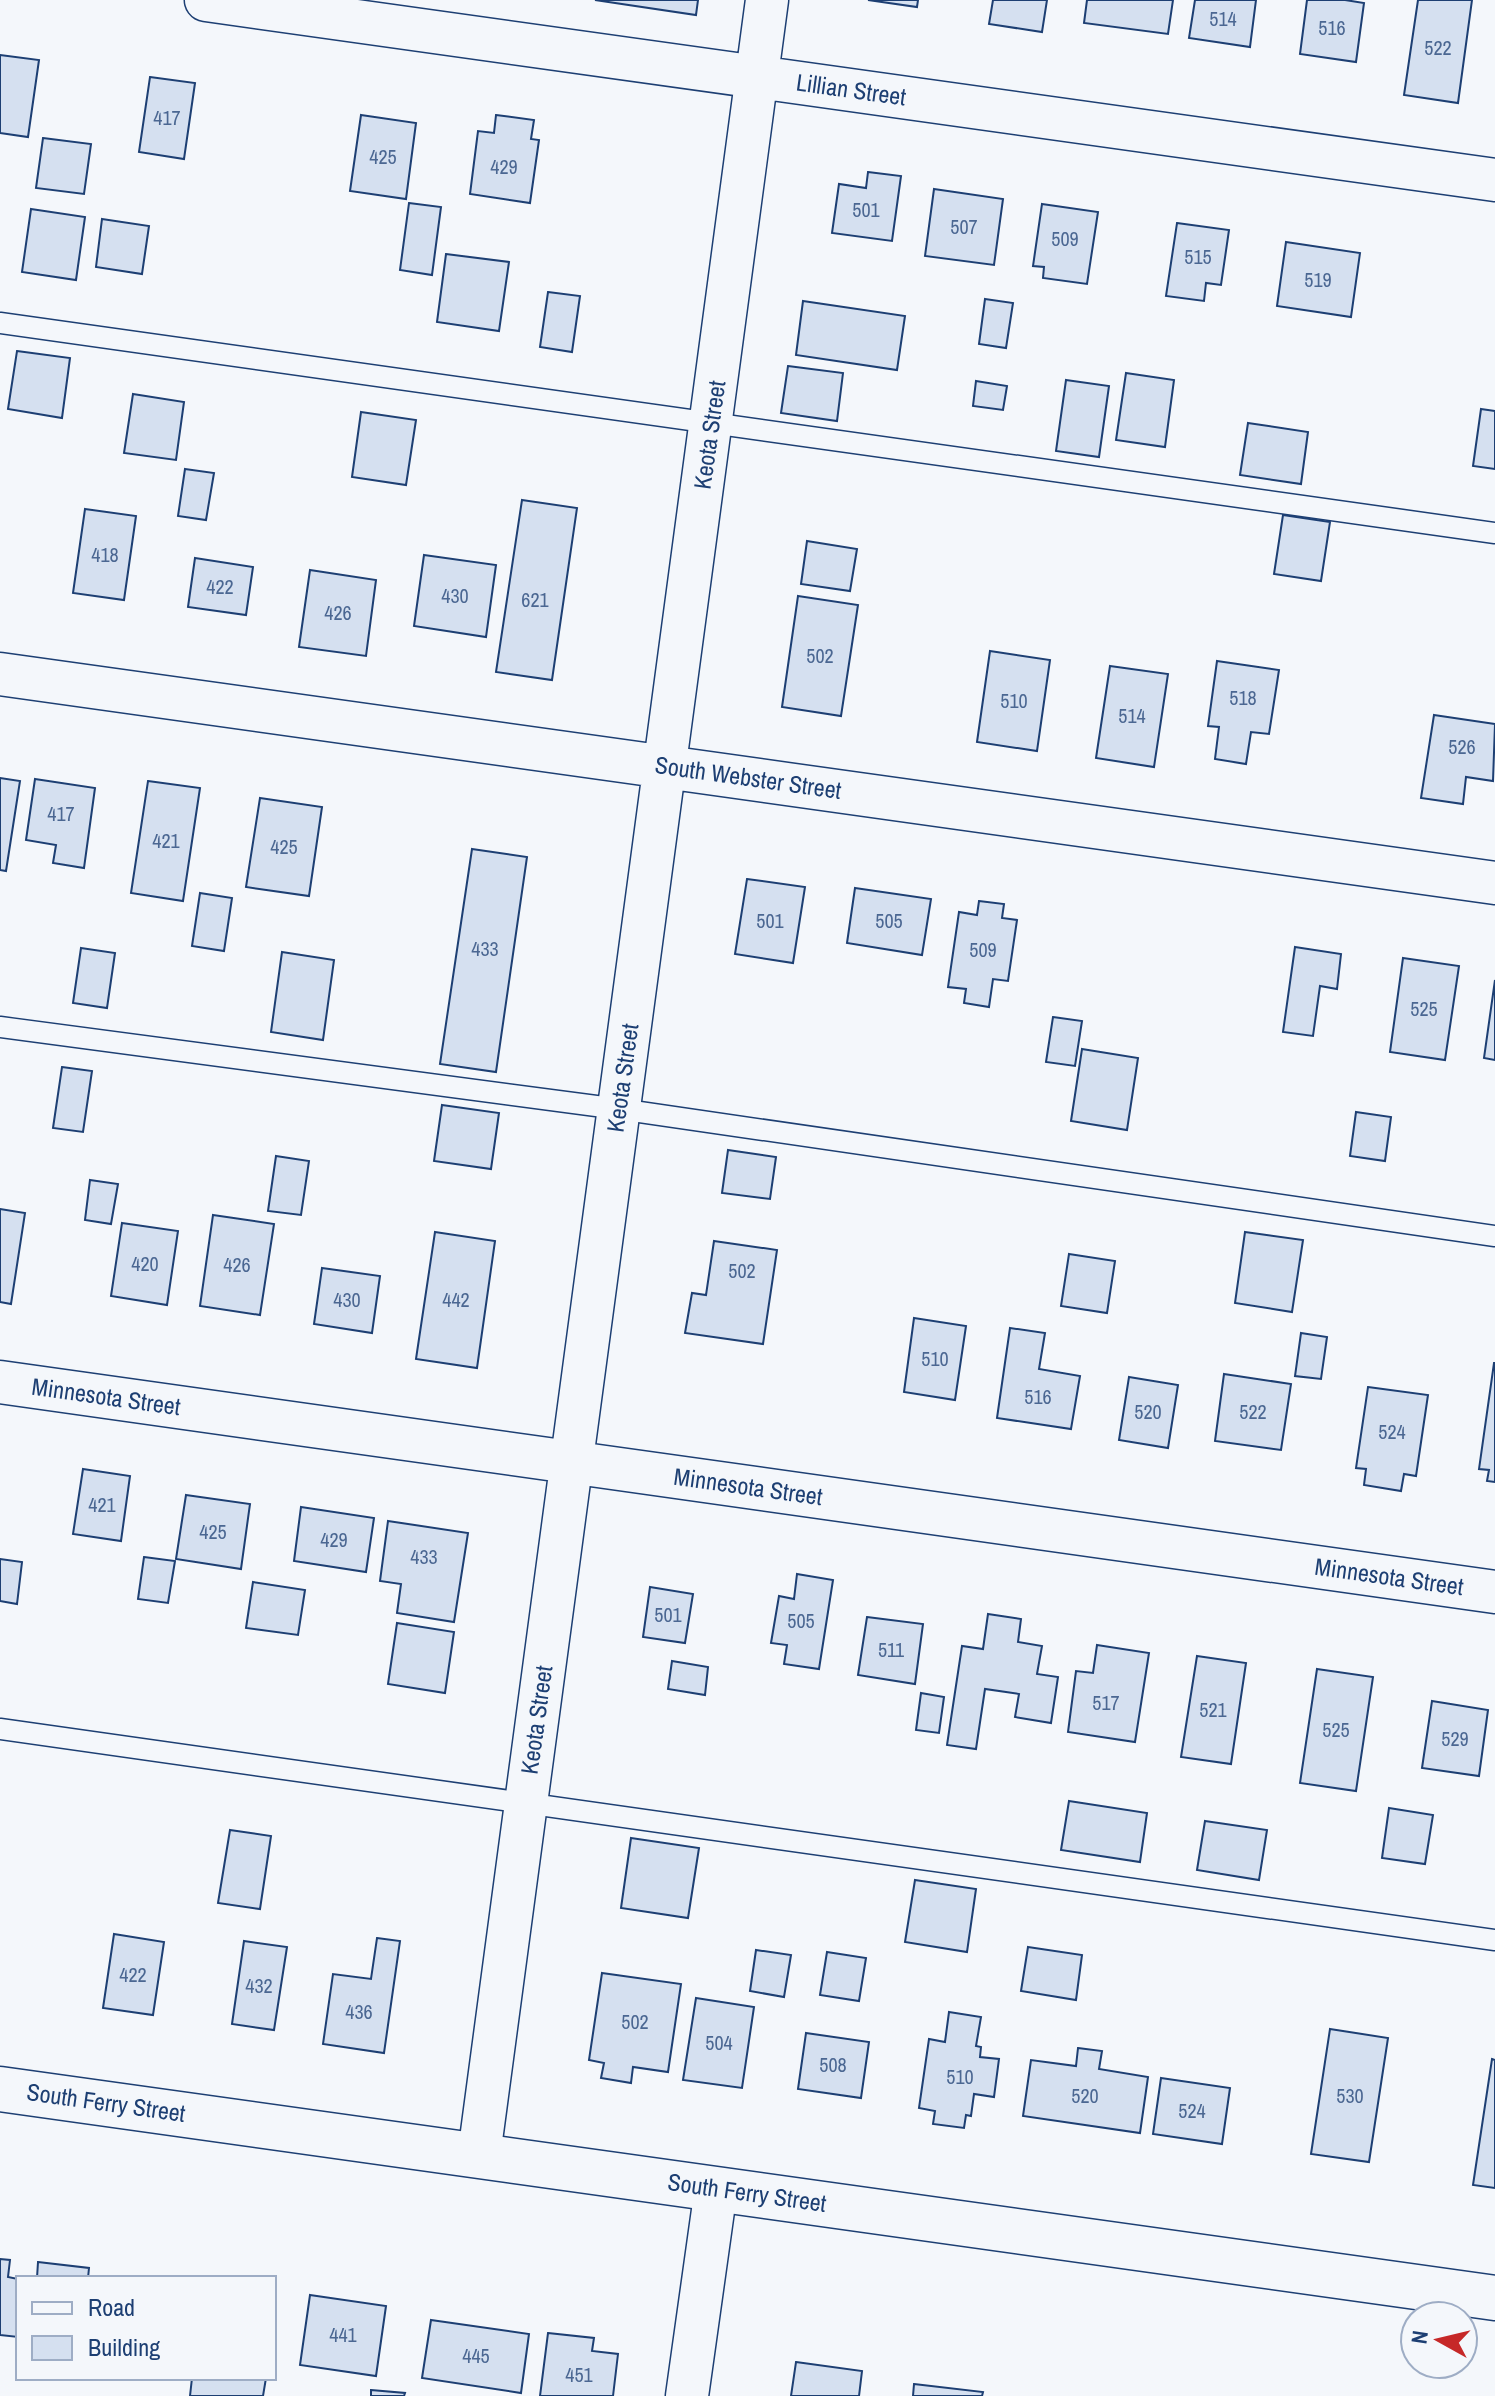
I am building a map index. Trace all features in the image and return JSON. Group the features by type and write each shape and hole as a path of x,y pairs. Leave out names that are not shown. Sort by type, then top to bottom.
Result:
{"street":[{"name":"Lillian Street","path":"206,0 1495,180"},
{"name":"Keota Street","path":"479,2155 767,0"},
{"name":"South Webster Street","path":"0,674 1495,883"},
{"name":"Minnesota Street","path":"0,1382 1495,1592"},
{"name":"South Ferry Street","path":"0,2089 1495,2298"},
{"path":"687,2396 716,2189"}],"lane":[{"path":"0,323 1495,533"},
{"path":"0,1027 619,1109 1495,1236"},
{"path":"0,1729 1495,1940"}],"building":[{"path":"595,0 698,0 696,15"},
{"path":"868,0 918,0 917,7"},
{"path":"993,0 1047,0 1042,32 989,24"},
{"path":"1087,0 1173,0 1168,34 1084,23"},
{"path":"1195,0 1256,0 1250,47 1189,38"},
{"path":"1307,0 1364,3 1356,62 1300,54"},
{"path":"1418,0 1472,0 1458,103 1404,95"},
{"path":"0,55 39,60 28,137 0,133"},
{"path":"150,77 195,83 184,159 139,152"},
{"path":"361,115 416,123 406,199 350,191"},
{"path":"496,115 534,120 531,139 539,140 530,203 470,194 478,131 494,133"},
{"path":"43,138 91,144 84,194 36,188"},
{"path":"868,172 901,176 892,241 832,233 839,184 866,188"},
{"path":"934,189 1003,199 994,265 925,256"},
{"path":"409,203 441,207 432,275 400,270"},
{"path":"1042,204 1098,212 1087,284 1043,278 1044,267 1033,266"},
{"path":"31,209 85,217 76,280 22,272"},
{"path":"102,219 149,226 142,274 96,267"},
{"path":"1177,223 1229,230 1221,285 1206,283 1204,301 1166,296"},
{"path":"1286,242 1360,253 1351,317 1277,306"},
{"path":"446,254 509,262 499,331 437,322"},
{"path":"548,292 580,296 572,352 540,347"},
{"path":"985,299 1013,303 1006,348 979,344"},
{"path":"803,301 905,316 897,370 796,355"},
{"path":"17,351 70,358 62,418 8,409"},
{"path":"788,366 843,373 837,421 781,413"},
{"path":"1126,373 1174,380 1165,447 1116,440"},
{"path":"1066,380 1109,386 1099,457 1056,451"},
{"path":"976,381 1007,386 1003,410 973,406"},
{"path":"133,394 184,402 176,460 124,453"},
{"path":"1481,409 1495,411 1495,469 1473,466"},
{"path":"361,412 416,420 406,485 352,477"},
{"path":"1248,423 1308,432 1301,484 1240,475"},
{"path":"185,469 214,473 206,520 178,516"},
{"path":"522,500 577,508 552,680 496,672"},
{"path":"85,509 136,516 124,600 73,593"},
{"path":"1283,515 1330,522 1321,581 1274,574"},
{"path":"807,541 857,549 850,591 801,584"},
{"path":"424,555 496,565 486,637 414,626"},
{"path":"195,558 253,567 246,615 188,607"},
{"path":"310,570 376,580 366,656 299,647"},
{"path":"798,596 858,605 841,716 782,707"},
{"path":"990,651 1050,660 1037,751 977,742"},
{"path":"1217,661 1279,670 1269,734 1251,732 1246,764 1215,759 1219,727 1208,726"},
{"path":"1110,666 1168,674 1154,767 1096,758"},
{"path":"1434,715 1495,724 1493,781 1466,777 1463,804 1421,798"},
{"path":"0,778 20,781 6,871 0,870"},
{"path":"35,779 95,788 84,868 53,863 56,845 26,840"},
{"path":"148,781 200,788 183,901 131,893"},
{"path":"260,798 322,807 309,896 246,887"},
{"path":"472,849 527,857 496,1072 440,1064"},
{"path":"747,879 805,887 793,963 735,954"},
{"path":"855,888 931,899 922,955 847,943"},
{"path":"200,893 232,898 224,951 192,946"},
{"path":"979,901 1004,904 1002,918 1017,920 1008,981 993,979 989,1007 964,1003 966,989 948,987 959,912 977,915"},
{"path":"1295,947 1341,954 1337,989 1320,986 1313,1036 1283,1032"},
{"path":"81,948 115,953 107,1008 73,1003"},
{"path":"282,952 334,960 323,1040 271,1032"},
{"path":"1403,958 1459,966 1445,1060 1390,1052"},
{"path":"1495,980 1495,1060 1484,1058"},
{"path":"1053,1017 1082,1021 1075,1066 1046,1062"},
{"path":"1082,1049 1138,1058 1127,1130 1071,1121"},
{"path":"62,1067 92,1071 83,1132 53,1128"},
{"path":"442,1105 499,1113 491,1169 434,1161"},
{"path":"1356,1112 1391,1117 1385,1161 1350,1156"},
{"path":"728,1150 776,1157 770,1199 722,1193"},
{"path":"276,1156 309,1161 301,1215 268,1211"},
{"path":"90,1180 118,1184 111,1224 85,1220"},
{"path":"0,1209 25,1213 11,1304 0,1302"},
{"path":"213,1215 274,1224 260,1315 200,1306"},
{"path":"122,1223 178,1231 167,1305 111,1296"},
{"path":"435,1232 495,1241 477,1368 416,1359"},
{"path":"1245,1232 1303,1240 1292,1312 1235,1303"},
{"path":"714,1241 777,1250 763,1344 685,1333 692,1293 706,1295"},
{"path":"1069,1254 1115,1261 1107,1313 1061,1306"},
{"path":"322,1268 380,1276 372,1333 314,1324"},
{"path":"914,1318 966,1326 955,1400 904,1392"},
{"path":"1010,1328 1045,1333 1039,1369 1080,1376 1071,1429 997,1418"},
{"path":"1301,1333 1327,1337 1321,1379 1295,1376"},
{"path":"1494,1363 1495,1482 1487,1481 1489,1470 1479,1469"},
{"path":"1224,1374 1291,1384 1281,1450 1215,1441"},
{"path":"1129,1377 1178,1385 1168,1448 1119,1440"},
{"path":"1368,1387 1428,1395 1416,1476 1404,1474 1401,1491 1364,1485 1366,1469 1356,1468"},
{"path":"83,1469 130,1476 121,1541 73,1534"},
{"path":"186,1495 250,1504 241,1569 176,1559"},
{"path":"301,1507 374,1518 366,1572 294,1561"},
{"path":"388,1521 468,1533 454,1622 397,1613 401,1584 380,1581"},
{"path":"144,1557 175,1561 168,1603 138,1599"},
{"path":"0,1559 22,1562 17,1604 0,1601"},
{"path":"797,1574 833,1580 819,1669 784,1664 787,1645 771,1643 779,1596 794,1599"},
{"path":"253,1582 305,1590 298,1635 246,1628"},
{"path":"650,1587 693,1594 685,1643 643,1637"},
{"path":"988,1614 1021,1619 1018,1642 1042,1646 1037,1674 1058,1677 1051,1723 1015,1717 1019,1694 985,1689 976,1749 947,1745 962,1646 983,1649"},
{"path":"867,1617 923,1624 915,1684 858,1675"},
{"path":"397,1623 454,1632 445,1693 388,1684"},
{"path":"1097,1645 1149,1653 1135,1742 1068,1732 1076,1671 1093,1673"},
{"path":"1197,1656 1246,1663 1231,1764 1181,1757"},
{"path":"672,1661 708,1667 705,1695 668,1689"},
{"path":"1317,1669 1373,1677 1356,1791 1300,1783"},
{"path":"921,1693 944,1697 939,1733 916,1730"},
{"path":"1432,1701 1488,1710 1479,1776 1422,1768"},
{"path":"1069,1801 1147,1813 1140,1862 1061,1850"},
{"path":"1389,1808 1433,1815 1425,1864 1382,1858"},
{"path":"1205,1821 1267,1830 1259,1880 1197,1870"},
{"path":"230,1830 271,1836 260,1909 218,1903"},
{"path":"631,1838 699,1848 688,1918 621,1908"},
{"path":"915,1880 976,1889 967,1952 905,1942"},
{"path":"114,1934 164,1942 153,2015 103,2008"},
{"path":"377,1938 400,1941 384,2053 323,2044 333,1974 371,1979"},
{"path":"244,1941 287,1947 274,2030 232,2024"},
{"path":"1028,1947 1082,1955 1076,2000 1021,1991"},
{"path":"756,1950 791,1955 784,1997 750,1991"},
{"path":"827,1952 866,1958 859,2001 820,1995"},
{"path":"602,1973 681,1984 668,2072 633,2067 631,2083 601,2078 604,2063 589,2060"},
{"path":"696,1998 754,2007 742,2088 683,2080"},
{"path":"949,2012 981,2017 976,2046 981,2047 980,2057 999,2059 994,2097 974,2094 971,2116 966,2115 964,2128 933,2124 935,2111 919,2108 929,2039 945,2042"},
{"path":"1330,2029 1388,2038 1369,2162 1311,2154"},
{"path":"806,2033 869,2042 861,2098 798,2089"},
{"path":"1078,2048 1102,2051 1099,2069 1148,2077 1140,2133 1023,2116 1031,2060 1076,2066"},
{"path":"1492,2059 1495,2060 1495,2188 1473,2185"},
{"path":"1161,2078 1230,2088 1222,2144 1153,2134"},
{"path":"0,2259 10,2260 8,2277 16,2279 16,2337 0,2335"},
{"path":"38,2262 89,2268 88,2276 37,2276"},
{"path":"310,2295 386,2306 376,2376 300,2365"},
{"path":"431,2320 529,2334 521,2393 422,2378"},
{"path":"548,2333 594,2338 592,2351 618,2354 613,2396 540,2396"},
{"path":"796,2362 862,2371 859,2396 791,2396"},
{"path":"192,2380 266,2380 263,2396 190,2396"},
{"path":"914,2384 983,2392 982,2396 913,2396"},
{"path":"371,2390 405,2393 404,2396 371,2396"}]}
